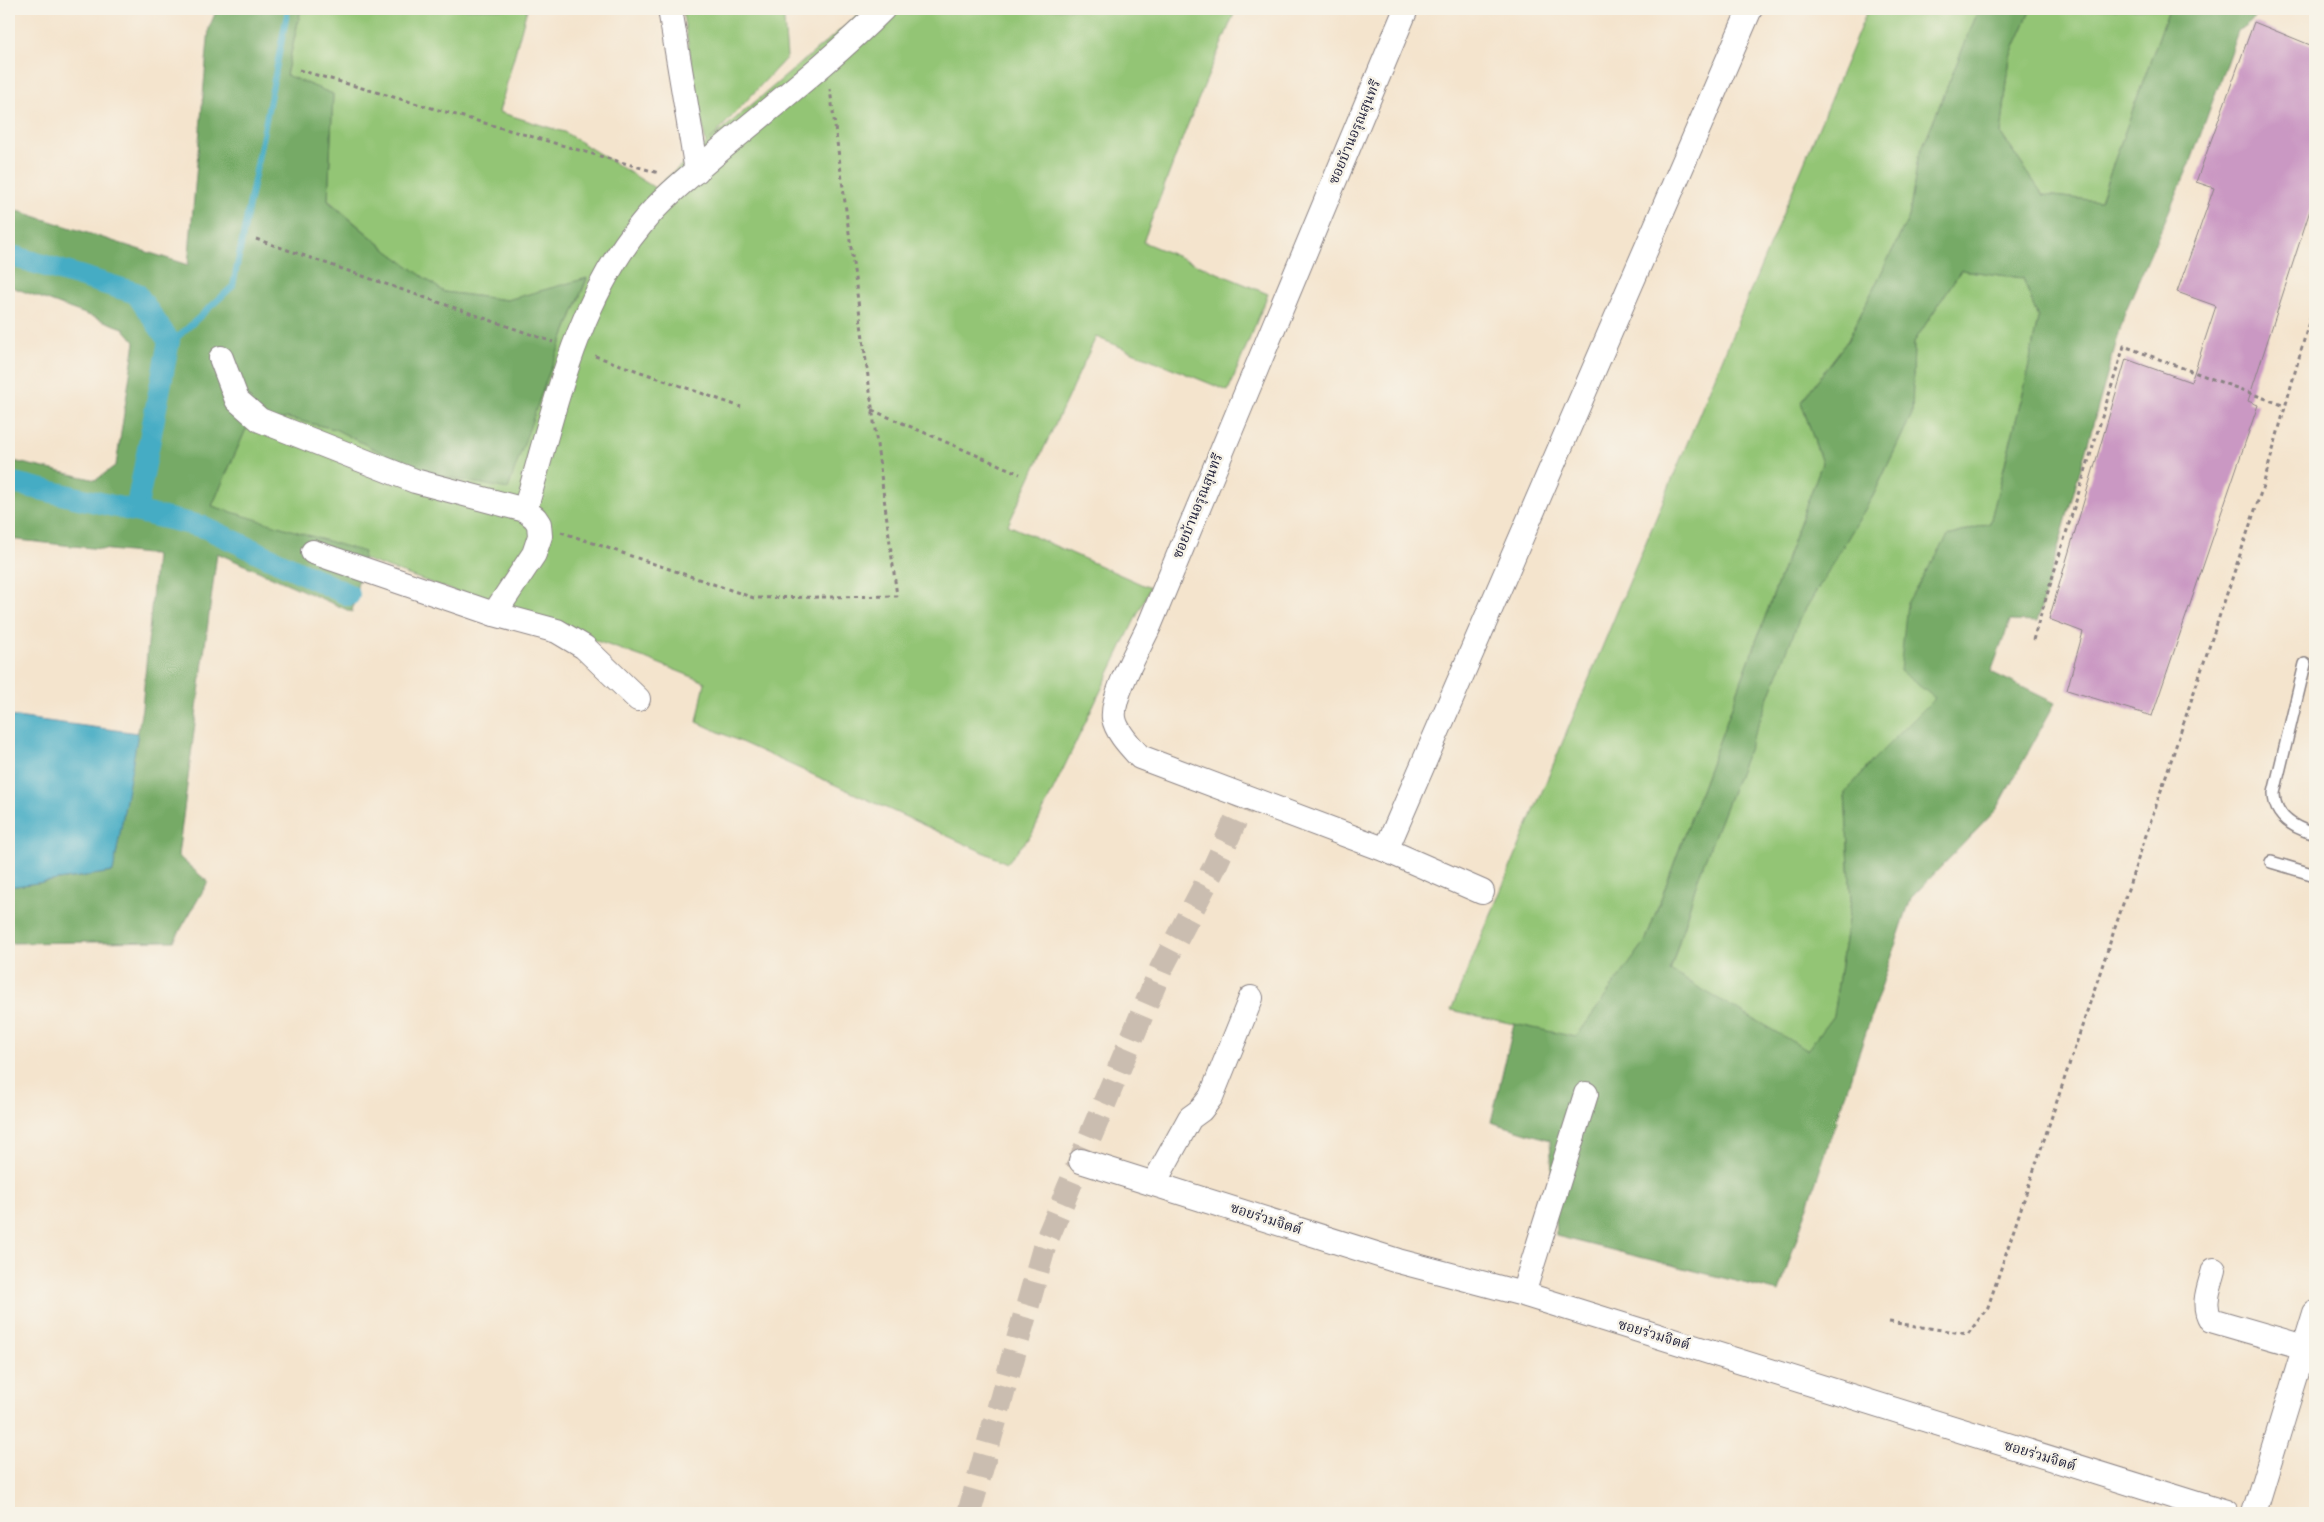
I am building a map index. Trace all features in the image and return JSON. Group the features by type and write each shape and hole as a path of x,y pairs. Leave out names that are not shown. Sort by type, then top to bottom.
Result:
{"street":[{"path":"670,9 691,175"},
{"path":"494,614 534,554 540,536 532,517 574,349 614,262 642,222 691,175 826,62 883,9"},
{"name":"ซอยบ้านอรุณสุนทรี","path":"1406,9 1150,624 1118,692 1114,718 1127,743 1140,757 1386,850 1482,892"},
{"path":"1386,850 1750,9"},
{"path":"221,358 237,400 260,420 414,481 532,517"},
{"path":"313,552 494,614 557,631 584,647 638,699"},
{"path":"1154,1183 1190,1118 1201,1110 1211,1097 1251,998"},
{"path":"1523,1294 1586,1094"},
{"name":"ซอยร่วมจิตต์","path":"1081,1161 1398,1261 1523,1294 2178,1506 2226,1513"},
{"path":"2214,1270 2206,1303 2207,1313 2211,1320 2304,1347"},
{"path":"2254,1513 2315,1312"}],"lane":[{"path":"2305,664 2274,793 2274,805 2280,815 2303,830 2315,834"},
{"path":"2271,862 2315,875"}],"path":[{"path":"532,517 754,598 897,596 826,62"},
{"path":"299,70 691,175"},
{"path":"256,239 741,407"},
{"path":"1889,1322 1968,1334 1988,1306 2262,489 2315,301"},
{"path":"2033,640 2124,346 2285,406"},
{"path":"872,410 1020,474"}],"green space":[{"path":"217,9 301,9 286,75 333,94 328,201 389,252 444,292 507,300 587,278 547,378 508,489 420,472 335,429 287,418 246,429 212,506 364,552 352,612 217,553 178,856 208,882 174,941 9,943 9,887 113,872 142,708 156,555 9,539 9,460 96,480 116,465 135,342 123,328 9,286 9,208 188,265 209,28"},
{"path":"301,9 527,9 499,112 564,132 655,188 706,144 682,9 783,9 787,57 710,140 865,9 1236,9 1186,129 1143,242 1268,294 1228,391 1096,337 1008,525 1150,588 1032,834 1007,863 697,722 705,682 645,658 212,506 246,429 287,418 335,429 420,472 547,378 587,279 507,300 444,292 389,252 328,200 333,94 286,76"},
{"path":"1868,9 1979,9 1918,158 1909,217 1848,340 1801,402 1822,463 1645,942 1576,1038 1451,1010"},
{"path":"1979,9 2031,9 2010,56 2001,134 2043,195 2100,201 2169,9 2260,9 2256,17 2238,31 2191,161 2125,312 2037,622 2010,621 1991,672 2055,703 1997,809 1911,898 1779,1292 1556,1236 1550,1140 1491,1122 1514,1024 1576,1037 1645,942 1822,463 1801,402 1848,340 1909,217 1918,158","holes":["1961,270 2023,278 2038,318 2025,385 1990,523 1948,536 1907,603 1900,671 1935,698 1875,758 1845,793 1851,901 1833,1016 1807,1050 1670,971 1699,875 1799,620 1873,496 1912,414 1914,342"]},
{"path":"2031,9 2169,9 2100,201 2043,195 2001,134 2010,56"},
{"path":"1961,270 2023,278 2038,318 2025,385 1990,523 1948,536 1935,698 1875,758 1845,793 1851,901 1833,1016 1807,1051 1670,972 1699,875 1799,619 1873,496 1912,414 1914,342"}],"water":[{"path":"9,716 138,733 113,872 9,887"}],"building":[{"path":"2254,22 2315,47 2315,195 2248,401 2258,405 2152,716 2067,690 2083,632 2049,619 2126,359 2191,382 2216,306 2177,292 2214,188 2196,182"}],"waterway":[{"path":"168,346 233,286 288,9"},
{"path":"9,255 136,293 169,341 136,511"},
{"path":"9,482 204,527 349,595"}],"tunnel":[{"path":"969,1513 1045,1244 1161,969 1214,868 1246,797"}]}
